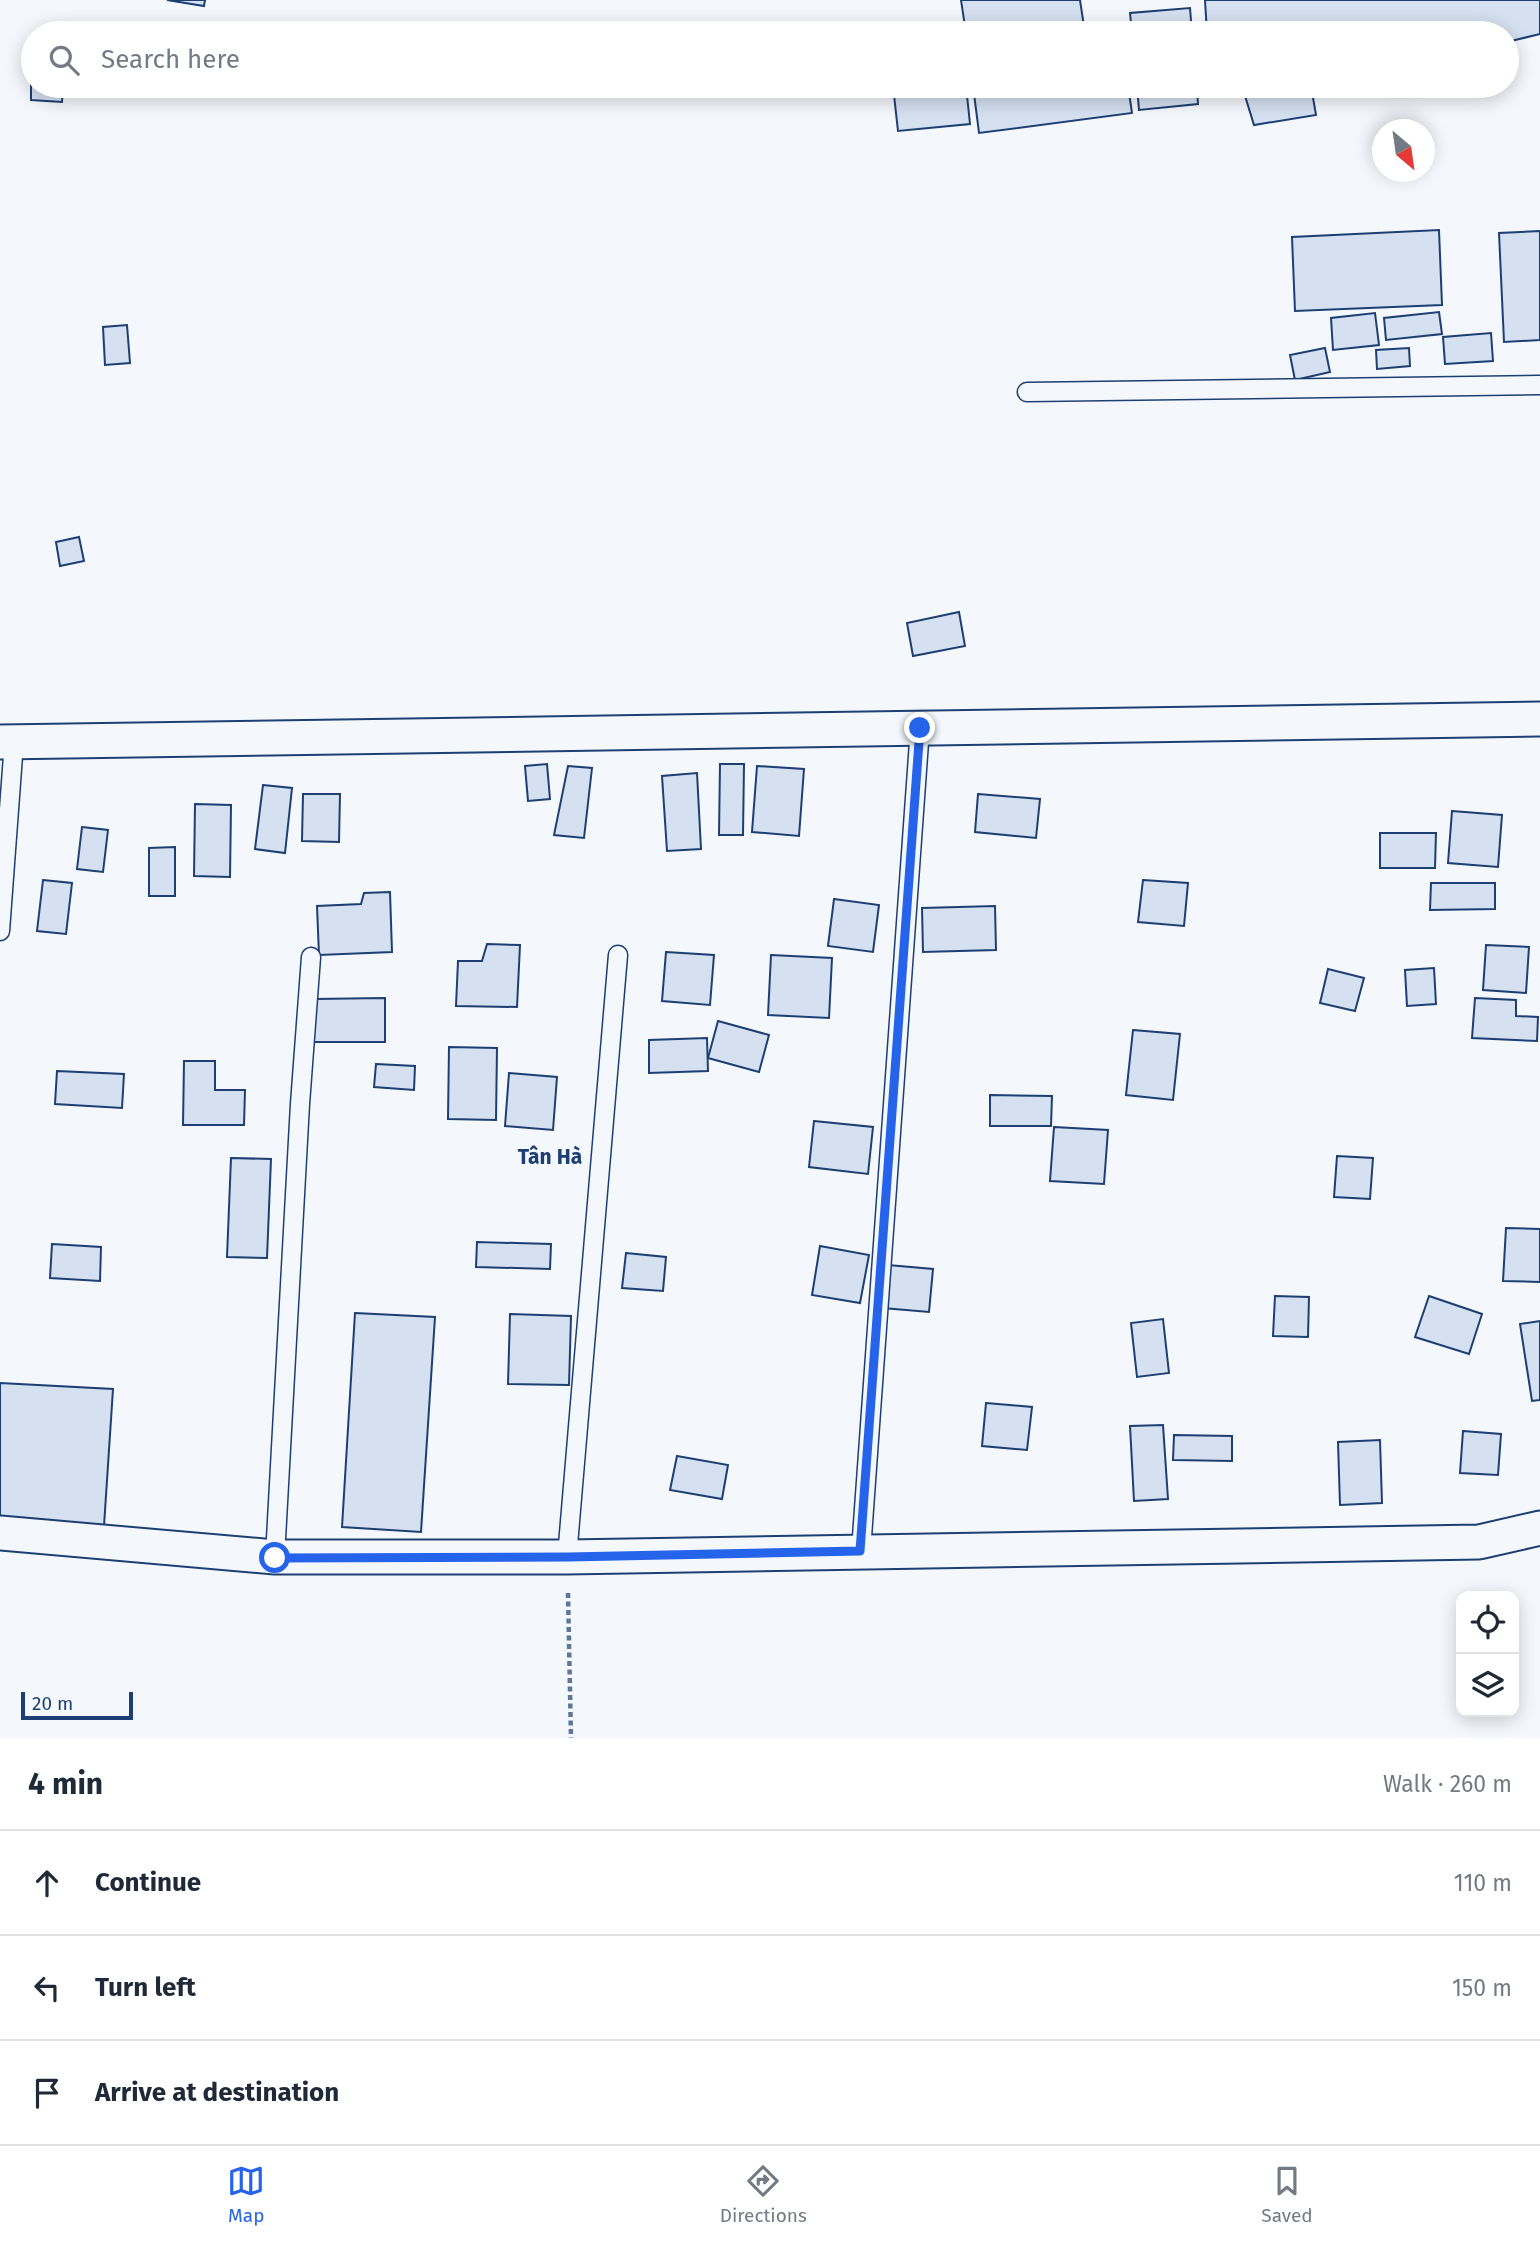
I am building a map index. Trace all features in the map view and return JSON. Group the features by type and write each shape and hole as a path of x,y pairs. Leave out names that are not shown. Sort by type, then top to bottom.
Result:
{"street":[{"path":"7,742 1540,719"},
{"path":"0,1533 275,1558 568,1557 1479,1542 1540,1528"}],"lane":[{"path":"1027,392 1540,384"},
{"path":"860,1551 920,728"},
{"path":"0,931 7,742"},
{"path":"568,1557 618,955"},
{"path":"275,1558 310,957"}],"path":[{"path":"568,1557 571,1738"}],"building":[{"path":"167,0 205,0 204,6"},
{"path":"961,0 1080,0 1083,21 964,21"},
{"path":"1205,0 1540,0 1540,34 1519,39 1519,21 1206,21"},
{"path":"1190,8 1191,21 1131,21 1130,13"},
{"path":"31,98 62,98 62,102"},
{"path":"894,98 967,98 970,124 898,131"},
{"path":"975,98 1130,98 1132,113 979,133"},
{"path":"1138,98 1198,98 1198,104 1139,110"},
{"path":"1246,98 1313,98 1316,115 1254,125"},
{"path":"1439,230 1442,305 1295,311 1292,237"},
{"path":"1540,231 1540,340 1504,342 1499,233"},
{"path":"1439,312 1442,334 1386,340 1384,318"},
{"path":"1375,313 1379,345 1333,350 1331,318"},
{"path":"127,325 130,363 105,365 103,327"},
{"path":"1491,333 1493,361 1445,364 1443,337"},
{"path":"1325,348 1330,372 1295,380 1290,355"},
{"path":"1409,348 1410,366 1377,369 1376,350"},
{"path":"79,537 84,561 60,566 56,542"},
{"path":"959,612 965,646 913,656 907,623"},
{"path":"547,764 550,799 528,801 525,766"},
{"path":"720,764 744,764 743,835 719,835"},
{"path":"568,766 592,768 584,838 554,835"},
{"path":"757,766 804,769 799,836 752,832"},
{"path":"697,773 701,849 667,851 662,776"},
{"path":"263,785 292,788 285,853 255,849"},
{"path":"303,794 340,794 339,842 302,841"},
{"path":"978,794 1040,799 1036,838 975,832"},
{"path":"195,804 231,805 230,877 194,876"},
{"path":"1452,811 1502,815 1498,867 1448,863"},
{"path":"82,827 108,830 103,872 77,869"},
{"path":"1380,833 1436,833 1435,868 1380,868"},
{"path":"175,847 175,896 149,896 149,848"},
{"path":"43,880 72,883 66,934 37,931"},
{"path":"1143,880 1188,883 1184,926 1138,922"},
{"path":"1431,883 1495,883 1495,909 1430,910"},
{"path":"390,892 392,952 319,955 317,906 361,904 364,893"},
{"path":"834,899 879,905 873,952 828,946"},
{"path":"995,906 996,950 923,952 922,908"},
{"path":"487,944 520,945 517,1007 456,1006 458,961 482,961"},
{"path":"1486,945 1529,947 1526,993 1483,990"},
{"path":"666,952 714,955 710,1005 662,1001"},
{"path":"771,955 832,958 829,1018 768,1015"},
{"path":"1434,968 1436,1004 1407,1006 1405,970"},
{"path":"1328,969 1364,978 1355,1011 1320,1003"},
{"path":"385,998 385,1042 314,1042 314,999"},
{"path":"1475,998 1516,1000 1516,1016 1538,1017 1537,1041 1472,1038"},
{"path":"718,1021 769,1035 759,1072 708,1058"},
{"path":"1133,1030 1180,1034 1173,1100 1126,1095"},
{"path":"707,1038 708,1071 649,1073 649,1040"},
{"path":"449,1047 497,1048 496,1120 448,1119"},
{"path":"184,1061 215,1061 215,1090 245,1090 244,1125 183,1125"},
{"path":"376,1064 415,1066 414,1090 374,1087"},
{"path":"57,1071 124,1074 122,1108 55,1104"},
{"path":"509,1073 557,1077 553,1130 505,1126"},
{"path":"990,1095 1052,1096 1051,1126 990,1126"},
{"path":"814,1121 873,1127 868,1174 809,1167"},
{"path":"1054,1127 1108,1130 1104,1184 1050,1181"},
{"path":"1337,1156 1373,1158 1370,1199 1334,1197"},
{"path":"231,1158 271,1159 267,1258 227,1257"},
{"path":"1506,1228 1540,1229 1540,1282 1503,1281"},
{"path":"477,1242 551,1244 550,1269 476,1267"},
{"path":"52,1244 101,1247 100,1281 50,1278"},
{"path":"820,1246 869,1255 860,1303 812,1295"},
{"path":"626,1253 666,1257 663,1291 622,1288"},
{"path":"888,1265 933,1269 929,1312 883,1308"},
{"path":"1275,1296 1309,1297 1308,1337 1273,1336"},
{"path":"1429,1296 1482,1314 1469,1354 1415,1337"},
{"path":"355,1313 435,1317 421,1532 342,1527"},
{"path":"510,1314 571,1316 569,1385 508,1384"},
{"path":"1163,1319 1169,1373 1137,1377 1131,1323"},
{"path":"1540,1321 1540,1400 1532,1401 1520,1324"},
{"path":"0,1383 113,1389 104,1526 0,1530"},
{"path":"986,1403 1032,1407 1027,1450 982,1446"},
{"path":"1163,1425 1168,1499 1134,1501 1130,1426"},
{"path":"1463,1431 1501,1434 1498,1475 1460,1473"},
{"path":"1174,1435 1232,1436 1232,1461 1173,1460"},
{"path":"1380,1440 1382,1503 1340,1505 1338,1442"},
{"path":"677,1456 728,1465 722,1499 670,1490"}],"district":[{"name":"Tân Hà","path":"550,1157"}],"route":[{"path":"275,1558 568,1557 860,1551 920,728"}]}
